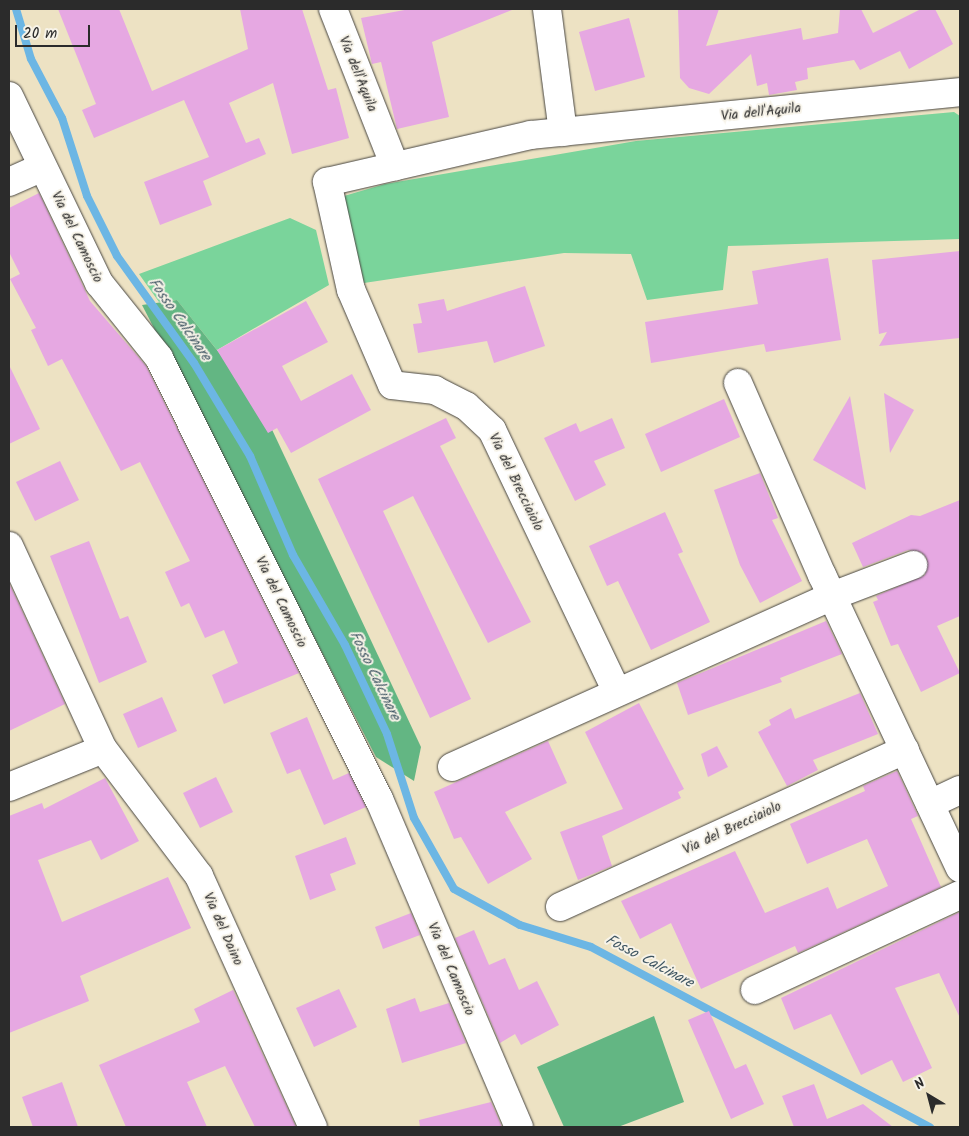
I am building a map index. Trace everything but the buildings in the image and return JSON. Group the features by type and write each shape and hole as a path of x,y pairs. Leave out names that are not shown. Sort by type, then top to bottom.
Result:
{"street":[{"name":"Via dell'Aquila","path":"332,9 395,166"},
{"path":"547,9 563,132"},
{"name":"Via dell'Aquila","path":"327,182 395,166 563,132 951,93"},
{"name":"Via del Camoscio","path":"9,96 99,283 160,358 374,790 519,1127"},
{"path":"9,182 42,167"},
{"name":"Via del Brecciaiolo","path":"327,182 351,290 392,385 435,390 466,406 492,430 617,692"},
{"path":"738,383 832,596 960,868"},
{"name":"Via del Daino","path":"9,546 103,749 199,876 313,1127"},
{"path":"452,767 832,596 913,565"},
{"path":"9,787 103,749"},
{"name":"Via del Brecciaiolo","path":"560,907 904,750"},
{"path":"930,804 960,790"},
{"path":"755,990 960,895"}],"green space":[{"path":"954,112 960,116 960,239 728,246 723,290 647,300 631,254 564,253 364,283 344,196 385,184 636,141"},
{"path":"290,218 316,230 329,285 217,350 177,300 159,302 139,274"},
{"path":"177,300 260,404 421,747 414,781 376,757 142,305"},
{"path":"654,1016 684,1102 618,1127 564,1127 537,1067"}],"waterway":[{"name":"Fosso Calcinare","path":"16,9 31,59 62,118 87,196 117,256 194,363 250,456 293,555 345,645 387,734 414,818 454,889 520,925 591,947 930,1127"}]}
